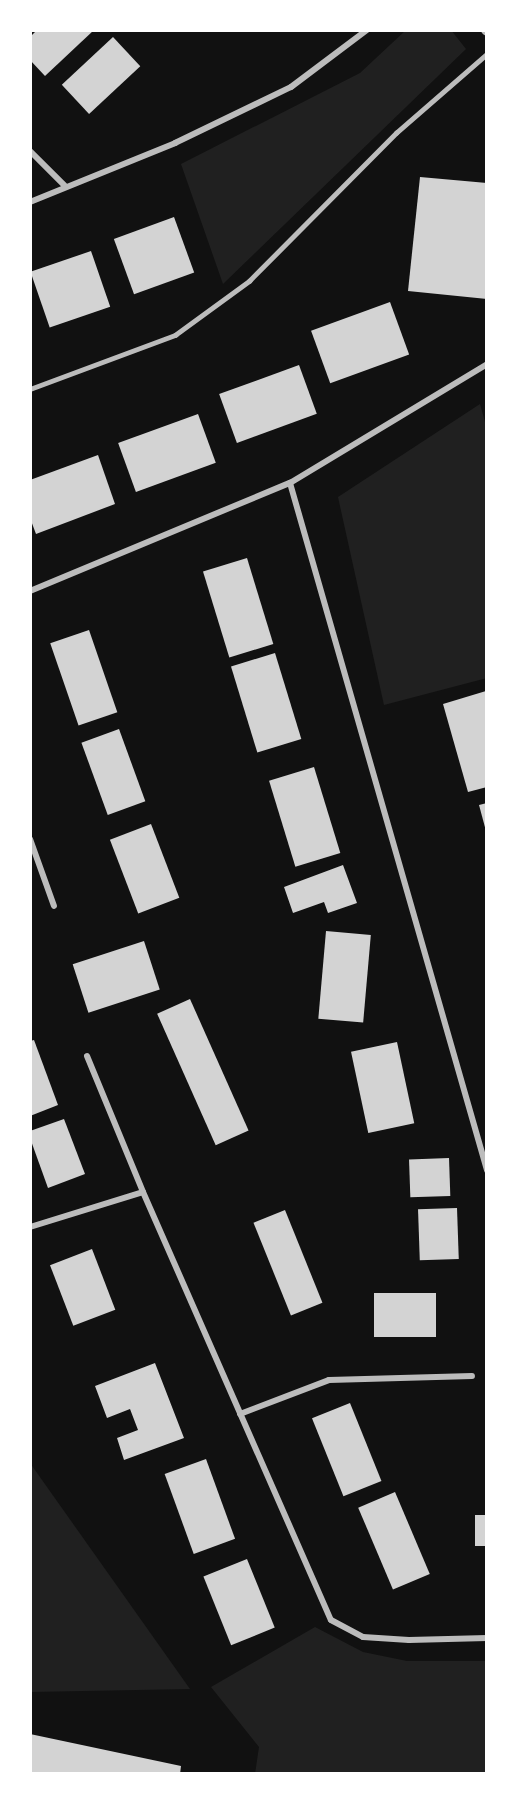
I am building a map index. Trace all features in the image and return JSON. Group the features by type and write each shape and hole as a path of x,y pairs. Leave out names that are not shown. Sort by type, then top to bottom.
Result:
{"street":[{"path":"30,202 65,186 175,144 291,87 367,30"},
{"path":"30,151 65,186"},
{"path":"30,591 290,483 487,364"},
{"path":"290,483 487,1170"},
{"path":"30,839 54,906"},
{"path":"87,1056 143,1192 331,1620 363,1637 409,1640 487,1638"},
{"path":"30,1227 143,1192"},
{"path":"240,1414 328,1380 472,1376"}],"lane":[{"path":"30,388 175,335 249,281 396,133 487,54"}],"shaded area":[{"path":"406,30 451,30 466,49 223,284 181,164 360,73"},
{"path":"480,404 487,429 487,678 384,705 338,497"},
{"path":"30,1463 190,1689 30,1692"},
{"path":"315,1627 363,1652 407,1661 487,1661 487,1774 255,1774 259,1747 211,1687"}],"building":[{"path":"37,30 94,30 45,76 30,60 30,37"},
{"path":"113,37 140,66 89,114 62,85"},
{"path":"420,177 487,183 487,299 408,291"},
{"path":"174,217 194,272 134,294 114,239"},
{"path":"91,251 110,307 50,328 30,272"},
{"path":"390,302 409,355 330,383 311,331"},
{"path":"299,365 317,414 237,443 219,394"},
{"path":"198,414 216,463 136,492 118,443"},
{"path":"98,455 115,504 36,534 30,518 30,480"},
{"path":"247,558 273,644 229,658 203,571"},
{"path":"89,630 117,712 79,726 50,643"},
{"path":"275,653 301,739 257,753 231,666"},
{"path":"486,691 487,787 468,792 443,704"},
{"path":"119,729 145,801 108,815 81,743"},
{"path":"314,767 340,853 295,867 269,781"},
{"path":"487,803 487,831 486,831 479,805"},
{"path":"151,824 179,898 138,914 110,840"},
{"path":"343,865 357,903 328,913 324,902 293,913 284,887"},
{"path":"326,931 371,935 363,1023 318,1019"},
{"path":"144,941 160,990 88,1013 73,964"},
{"path":"190,999 249,1131 216,1145 157,1014"},
{"path":"34,1040 58,1105 30,1116 30,1041"},
{"path":"397,1042 414,1123 368,1133 351,1052"},
{"path":"64,1119 85,1174 48,1188 30,1138 30,1131"},
{"path":"449,1158 450,1196 410,1197 409,1159"},
{"path":"457,1208 459,1259 420,1260 418,1209"},
{"path":"285,1210 322,1303 291,1315 253,1223"},
{"path":"92,1249 115,1310 73,1326 50,1265"},
{"path":"374,1293 436,1293 436,1337 374,1337"},
{"path":"155,1363 184,1438 124,1460 117,1438 138,1430 130,1409 107,1418 95,1386"},
{"path":"350,1403 381,1481 343,1496 312,1418"},
{"path":"206,1459 235,1539 194,1554 165,1474"},
{"path":"395,1492 430,1574 393,1590 358,1508"},
{"path":"475,1515 487,1515 487,1546 475,1546"},
{"path":"247,1559 275,1628 231,1645 203,1577"},
{"path":"30,1734 181,1766 180,1774 30,1774"}]}
